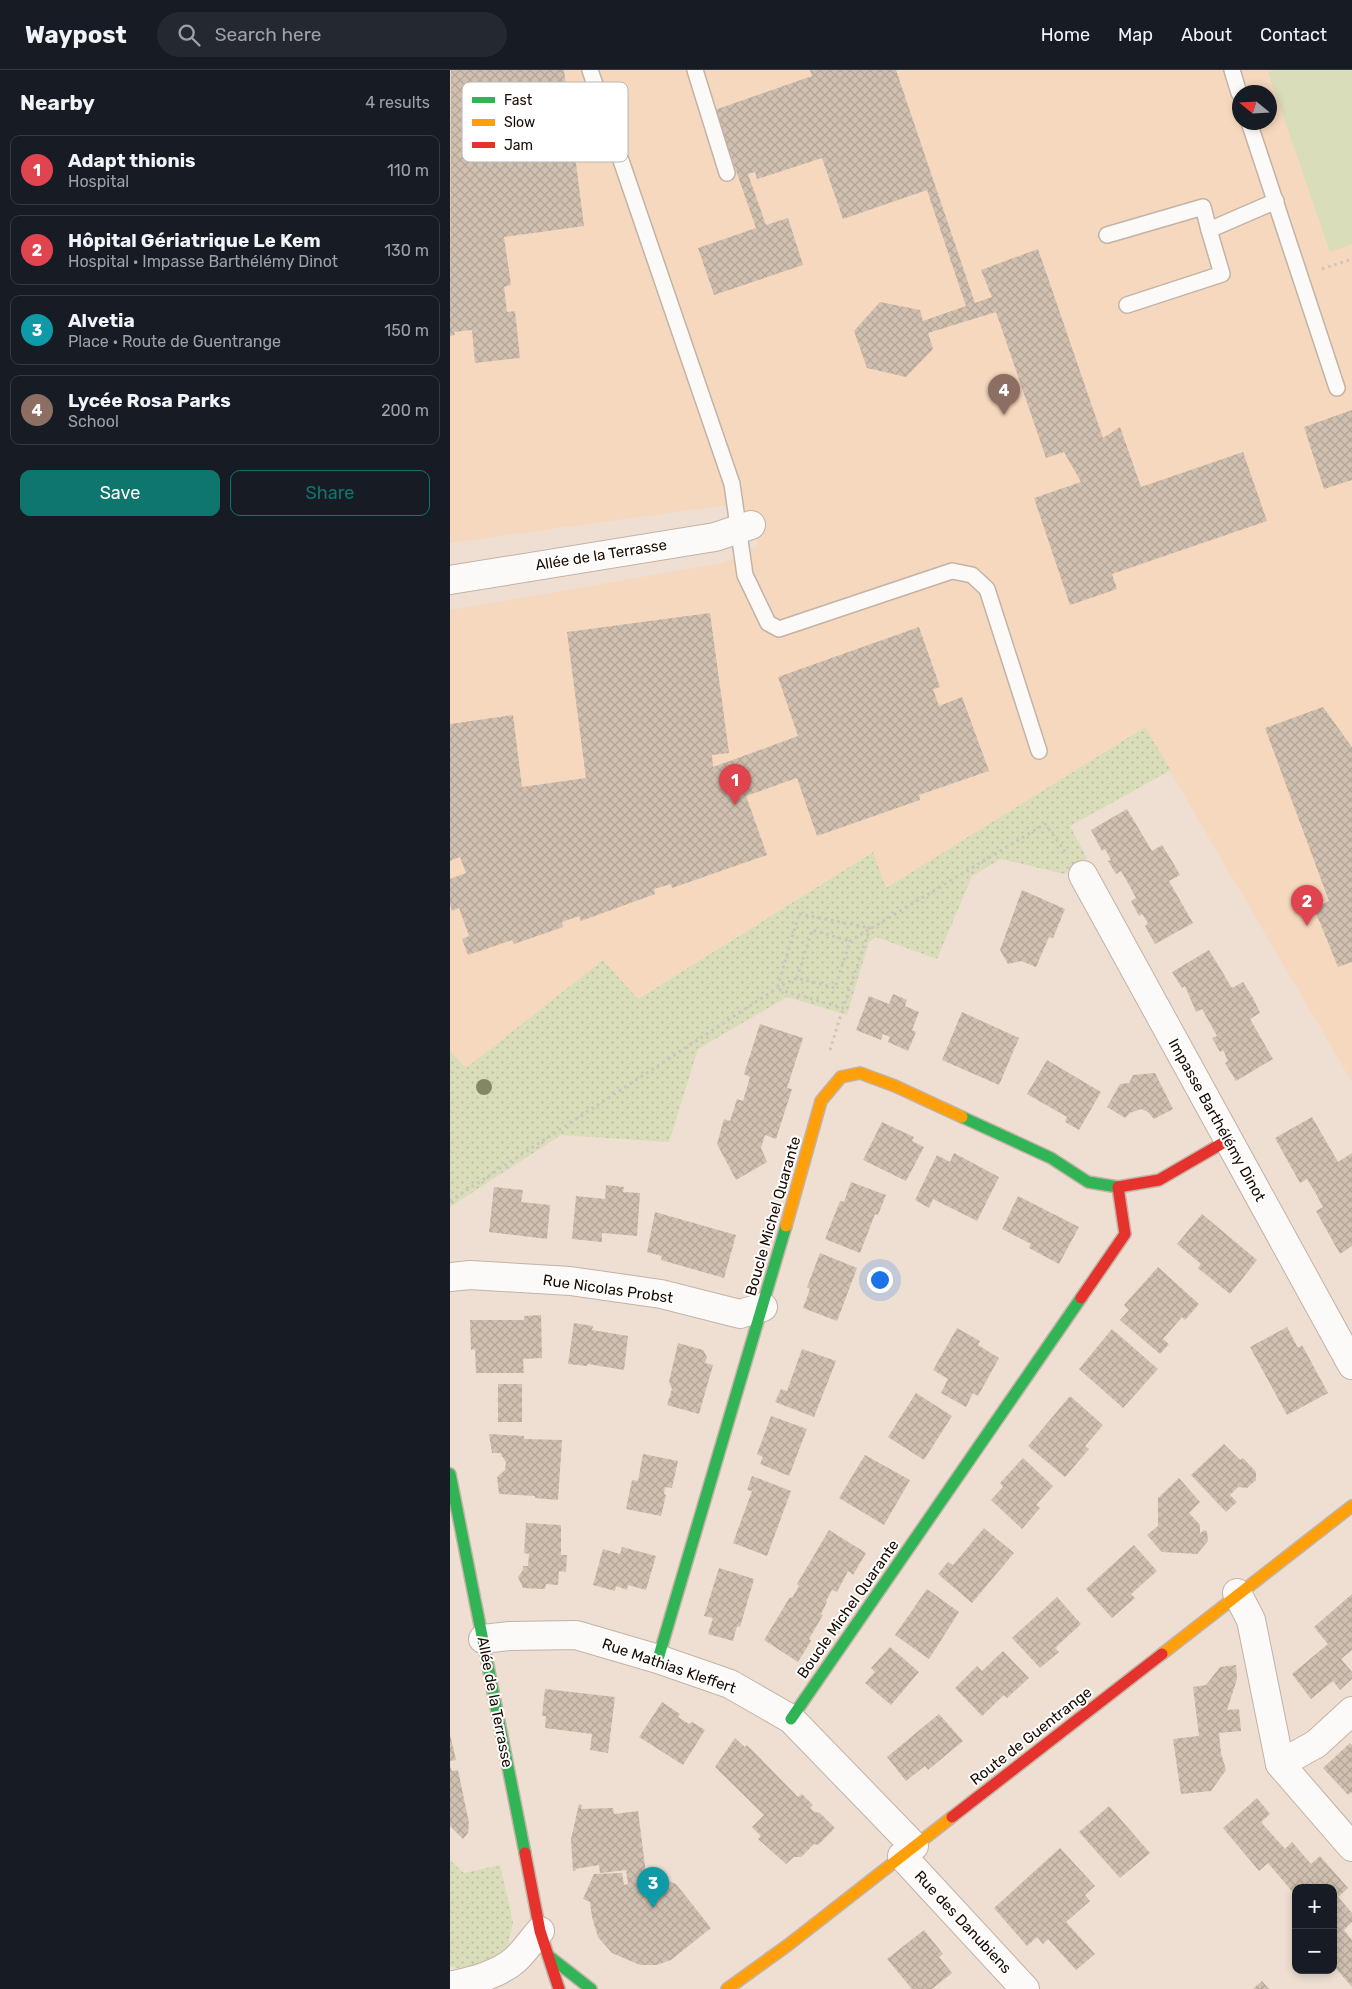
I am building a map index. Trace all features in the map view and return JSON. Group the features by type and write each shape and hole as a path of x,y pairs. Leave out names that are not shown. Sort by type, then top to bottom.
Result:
{"street":[{"name":"Allée de la Terrasse","path":"450,580 715,537 744,527"},
{"name":"Impasse Barthélémy Dinot","path":"1082,876 1352,1365"},
{"name":"Boucle Michel Quarante","path":"658,1659 763,1306 821,1101 841,1077 860,1073 895,1086 1051,1158 1088,1182 1118,1187 1159,1180 1228,1140"},
{"name":"Boucle Michel Quarante","path":"791,1719 1125,1234 1118,1187"},
{"name":"Rue Nicolas Probst","path":"450,1277 470,1275 570,1280 661,1294 740,1314 763,1306"},
{"name":"Allée de la Terrasse","path":"450,1474 541,1936 542,1979"},
{"name":"Route de Guentrange","path":"727,1989 788,1945 1352,1506"},
{"path":"1238,1593 1251,1620 1280,1764 1352,1847"},
{"name":"Rue Mathias Kleffert","path":"483,1640 510,1636 576,1635 658,1659 730,1684 791,1719 908,1851"},
{"path":"1280,1764 1316,1744 1352,1711"},
{"name":"Rue des Danubiens","path":"908,1851 1025,1989"},
{"name":"Allée de la Terrasse","path":"541,1936 550,1957 559,1989"},
{"path":"450,1986 500,1970 541,1936"},
{"path":"550,1957 564,1970 591,1989"}],"lane":[{"path":"590,70 594,82"},
{"path":"695,70 727,173"},
{"path":"1232,70 1237,85"},
{"path":"1253,130 1337,388"},
{"path":"622,162 732,484 744,527 745,575 768,623 780,629 952,571 972,575 988,589 1039,751"},
{"path":"1209,230 1276,201"},
{"path":"1107,235 1203,207 1222,274 1127,305"}],"path":[{"path":"1301,276 1352,259"},
{"path":"450,1201 777,989 797,978 835,988 850,941 1045,824 1082,876"},
{"path":"777,989 799,914 870,928"},
{"path":"777,989 843,1008 870,928"},
{"path":"797,978 812,930 850,941"}],"shaded area":[{"path":"450,70 1352,70 1352,1082 1144,727 886,888 872,852 637,999 603,960 466,1068 450,1051 450,610 723,563 758,546 743,503 450,543"}],"green space":[{"path":"1274,70 1352,70 1352,244 1330,252 1277,98 1277,85 1272,85 1268,72"},
{"path":"1145,727 1171,770 1070,826 1087,858 1064,874 1001,859 972,876 937,959 876,937 869,942 847,1015 787,997 698,1049 669,1142 561,1135 450,1207 450,1051 466,1068 603,960 638,999 873,852 886,888"},
{"path":"450,1860 464,1873 500,1865 513,1922 506,1955 465,1970 450,1966"}],"building":[{"path":"451,70 564,70 566,82 462,82 462,162 576,162 584,226 504,237 511,285 504,287 507,312 515,311 520,358 475,363 472,330 454,332 455,335 450,336"},
{"path":"810,70 896,70 975,303 992,297 981,270 1038,249 1103,438 1120,427 1141,487 1243,452 1267,521 1112,574 1117,589 1070,605 1034,498 1081,482 1064,452 1046,458 996,312 928,333 933,349 906,377 867,368 854,331 880,302 920,310 923,321 966,306 927,190 843,219 822,158 757,179 755,172 748,174 766,225 788,218 803,265 714,295 698,248 756,228 715,110 812,76"},
{"path":"1352,410 1352,480 1324,489 1304,427"},
{"path":"710,613 729,753 712,755 713,767 798,736 778,677 919,627 940,687 933,689 939,706 962,697 989,771 919,795 920,800 817,836 797,778 746,796 767,855 672,888 671,884 654,889 655,894 581,921 579,916 562,922 563,927 514,944 512,940 468,955 462,939 469,936 459,908 452,911 450,904 450,879 466,873 460,857 450,861 450,724 513,715 522,787 586,778 567,632"},
{"path":"1323,707 1352,747 1352,962 1338,967 1314,908 1329,901 1265,728"},
{"path":"1127,809 1152,851 1162,845 1172,861 1180,875 1169,881 1193,923 1155,944 1145,926 1148,923 1142,914 1139,916 1131,901 1136,898 1129,885 1121,871 1116,874 1108,861 1111,860 1105,849 1102,851 1091,830"},
{"path":"1022,890 1065,909 1053,938 1049,937 1036,967 1021,961 1008,964 1000,950"},
{"path":"1209,950 1232,988 1243,982 1253,998 1260,1013 1250,1019 1273,1059 1236,1081 1225,1063 1228,1061 1223,1050 1220,1052 1212,1038 1217,1036 1202,1009 1196,1012 1185,986 1182,988 1172,972"},
{"path":"893,994 907,1000 905,1006 919,1012 912,1030 916,1032 908,1051 888,1042 890,1037 883,1034 881,1040 856,1030 869,996 889,1004"},
{"path":"962,1012 1019,1038 999,1085 942,1060"},
{"path":"760,1024 803,1038 787,1088 792,1089 776,1139 765,1135 761,1148 767,1162 736,1180 717,1144 724,1119 730,1121 737,1099 743,1101 750,1077 744,1074"},
{"path":"1047,1060 1101,1092 1079,1130 1065,1122 1067,1117 1027,1094"},
{"path":"1155,1073 1173,1109 1154,1119 1148,1112 1141,1109 1130,1113 1125,1118 1107,1107 1120,1084 1129,1083 1133,1075"},
{"path":"1312,1117 1338,1162 1352,1153 1352,1246 1340,1254 1316,1211 1323,1207 1315,1192 1307,1179 1300,1183 1275,1138"},
{"path":"882,1122 914,1137 912,1141 924,1147 906,1181 863,1160"},
{"path":"954,1153 999,1177 977,1221 933,1199 929,1208 915,1200 937,1155 950,1162"},
{"path":"851,1182 886,1195 878,1215 875,1214 860,1253 825,1239 840,1201 844,1202"},
{"path":"606,1185 624,1187 623,1192 640,1193 637,1236 602,1233 602,1242 572,1239 576,1196 605,1199"},
{"path":"494,1187 523,1190 521,1202 550,1205 547,1239 489,1232"},
{"path":"1018,1196 1079,1227 1059,1264 1029,1248 1031,1244 1002,1229"},
{"path":"655,1212 736,1235 724,1278 661,1260 662,1256 647,1252"},
{"path":"1202,1214 1257,1260 1230,1294 1198,1268 1201,1264 1177,1244"},
{"path":"820,1253 857,1268 837,1321 803,1308 810,1289 807,1287"},
{"path":"1158,1267 1199,1304 1185,1320 1182,1317 1163,1339 1169,1344 1160,1354 1120,1320 1129,1310 1124,1305"},
{"path":"541,1315 542,1358 523,1359 524,1373 476,1373 475,1349 471,1350 470,1320 524,1320 524,1316"},
{"path":"574,1323 593,1326 592,1330 628,1336 624,1370 588,1364 587,1366 568,1364"},
{"path":"1287,1327 1298,1348 1302,1345 1328,1393 1287,1415 1250,1347"},
{"path":"957,1328 980,1341 978,1345 999,1358 978,1396 973,1393 966,1407 941,1393 948,1379 933,1370"},
{"path":"1112,1329 1158,1369 1123,1408 1079,1369"},
{"path":"678,1343 703,1350 707,1357 705,1363 713,1365 699,1414 667,1405 672,1389 669,1382"},
{"path":"802,1349 836,1361 814,1417 775,1402 781,1389 787,1391"},
{"path":"498,1384 522,1384 522,1422 498,1422"},
{"path":"916,1393 952,1416 924,1460 888,1437"},
{"path":"1070,1396 1103,1425 1085,1446 1089,1449 1065,1477 1028,1446"},
{"path":"771,1416 807,1429 789,1476 760,1464 763,1457 757,1454"},
{"path":"489,1434 524,1436 524,1439 562,1440 558,1500 535,1498 535,1496 499,1494 497,1477 505,1470 506,1462 500,1453 492,1453"},
{"path":"1224,1444 1240,1460 1243,1458 1256,1472 1256,1480 1247,1488 1238,1487 1230,1495 1237,1502 1226,1512 1191,1475"},
{"path":"643,1454 678,1461 672,1488 665,1487 664,1494 666,1495 661,1516 626,1509 632,1480 638,1481"},
{"path":"865,1455 910,1480 884,1525 839,1498"},
{"path":"1023,1458 1053,1486 1036,1505 1040,1508 1022,1529 991,1500 1003,1487 1000,1483"},
{"path":"752,1476 791,1491 767,1556 733,1543 752,1491 747,1490"},
{"path":"1179,1478 1200,1502 1189,1513 1200,1525 1200,1533 1205,1530 1207,1532 1208,1541 1197,1554 1162,1552 1147,1535 1158,1526 1158,1498"},
{"path":"526,1523 561,1525 561,1555 567,1555 566,1572 559,1571 558,1585 546,1584 545,1589 523,1588 518,1577 523,1570 523,1566 528,1566 529,1554 524,1553"},
{"path":"984,1528 1014,1553 972,1603 938,1574 948,1562 953,1565"},
{"path":"829,1530 866,1553 853,1575 848,1571 837,1592 832,1590 821,1614 823,1615 809,1639 811,1641 798,1662 764,1640 790,1597 792,1598 799,1586 797,1584"},
{"path":"1134,1545 1157,1571 1131,1594 1135,1598 1112,1618 1086,1589"},
{"path":"622,1547 656,1556 646,1590 628,1585 627,1590 616,1586 615,1591 593,1585 603,1549 620,1554"},
{"path":"719,1568 754,1579 740,1627 737,1626 733,1641 708,1634 713,1618 704,1616"},
{"path":"927,1589 959,1612 929,1659 895,1635"},
{"path":"1352,1594 1352,1650 1341,1659 1352,1672 1352,1679 1340,1690 1333,1681 1311,1699 1292,1674 1328,1644 1314,1627"},
{"path":"1057,1597 1081,1624 1055,1648 1059,1652 1040,1668 1012,1638"},
{"path":"890,1647 919,1672 891,1705 865,1683 875,1672 871,1668"},
{"path":"1003,1651 1029,1678 1007,1698 1004,1695 982,1716 955,1688 977,1666 982,1671"},
{"path":"1236,1665 1237,1679 1227,1710 1239,1709 1241,1731 1219,1733 1221,1753 1226,1770 1211,1791 1181,1794 1173,1739 1199,1736 1193,1687 1206,1685 1220,1667"},
{"path":"545,1689 615,1697 608,1753 590,1750 592,1734 545,1728 546,1716 542,1716"},
{"path":"662,1702 680,1714 678,1717 689,1724 692,1722 705,1730 683,1765 639,1737"},
{"path":"939,1714 963,1741 928,1770 925,1766 906,1781 887,1757"},
{"path":"450,1734 456,1760 450,1761"},
{"path":"735,1738 745,1747 747,1745 798,1797 802,1794 813,1805 810,1808 820,1813 835,1828 818,1845 814,1844 801,1857 794,1857 786,1864 758,1839 761,1836 752,1827 764,1815 715,1767"},
{"path":"1350,1743 1352,1745 1352,1792 1348,1795 1323,1768"},
{"path":"450,1766 452,1771 458,1770 469,1823 468,1833 463,1839 450,1826"},
{"path":"1257,1798 1270,1814 1261,1822 1285,1849 1292,1842 1311,1864 1320,1856 1348,1888 1338,1897 1352,1913 1352,1922 1344,1930 1352,1940 1352,1987 1337,1970 1337,1884 1292,1884 1292,1891 1268,1863 1259,1871 1223,1828"},
{"path":"579,1804 582,1805 581,1809 613,1808 614,1814 638,1811 647,1881 663,1879 676,1884 711,1928 671,1960 657,1965 640,1965 612,1953 598,1937 590,1902 583,1899 594,1874 622,1873 624,1885 628,1884 626,1870 600,1873 599,1865 573,1871 571,1839"},
{"path":"1109,1806 1150,1853 1120,1878 1079,1832"},
{"path":"1060,1848 1095,1886 1085,1895 1090,1901 1066,1922 1095,1954 1076,1970 1048,1939 1043,1944 1037,1937 1027,1946 994,1908"},
{"path":"924,1930 943,1954 939,1957 952,1973 932,1989 912,1989 887,1959"},
{"path":"1262,1981 1269,1989 1253,1989"}],"traffic: fast":[{"path":"962,1117 1051,1158 1088,1182 1118,1187"},
{"path":"658,1659 786,1226"},
{"path":"791,1719 1081,1298"},
{"path":"450,1474 525,1853"},
{"path":"550,1957 591,1989"}],"traffic: slow":[{"path":"786,1226 821,1101 841,1077 860,1073 895,1086 962,1117"},
{"path":"1162,1654 1352,1506"},
{"path":"727,1989 788,1945 952,1817"}],"traffic: jam":[{"path":"1081,1298 1125,1234 1118,1187 1159,1180 1228,1140"},
{"path":"952,1817 1162,1654"},
{"path":"525,1853 540,1931 559,1989"}],"place":[{"name":"Lycée Rosa Parks","path":"1004,415"},
{"name":"Adapt thionis","path":"735,805"},
{"name":"Hôpital Gériatrique Le Kem","path":"1307,926"},
{"name":"Alvetia","path":"653,1908"}]}
